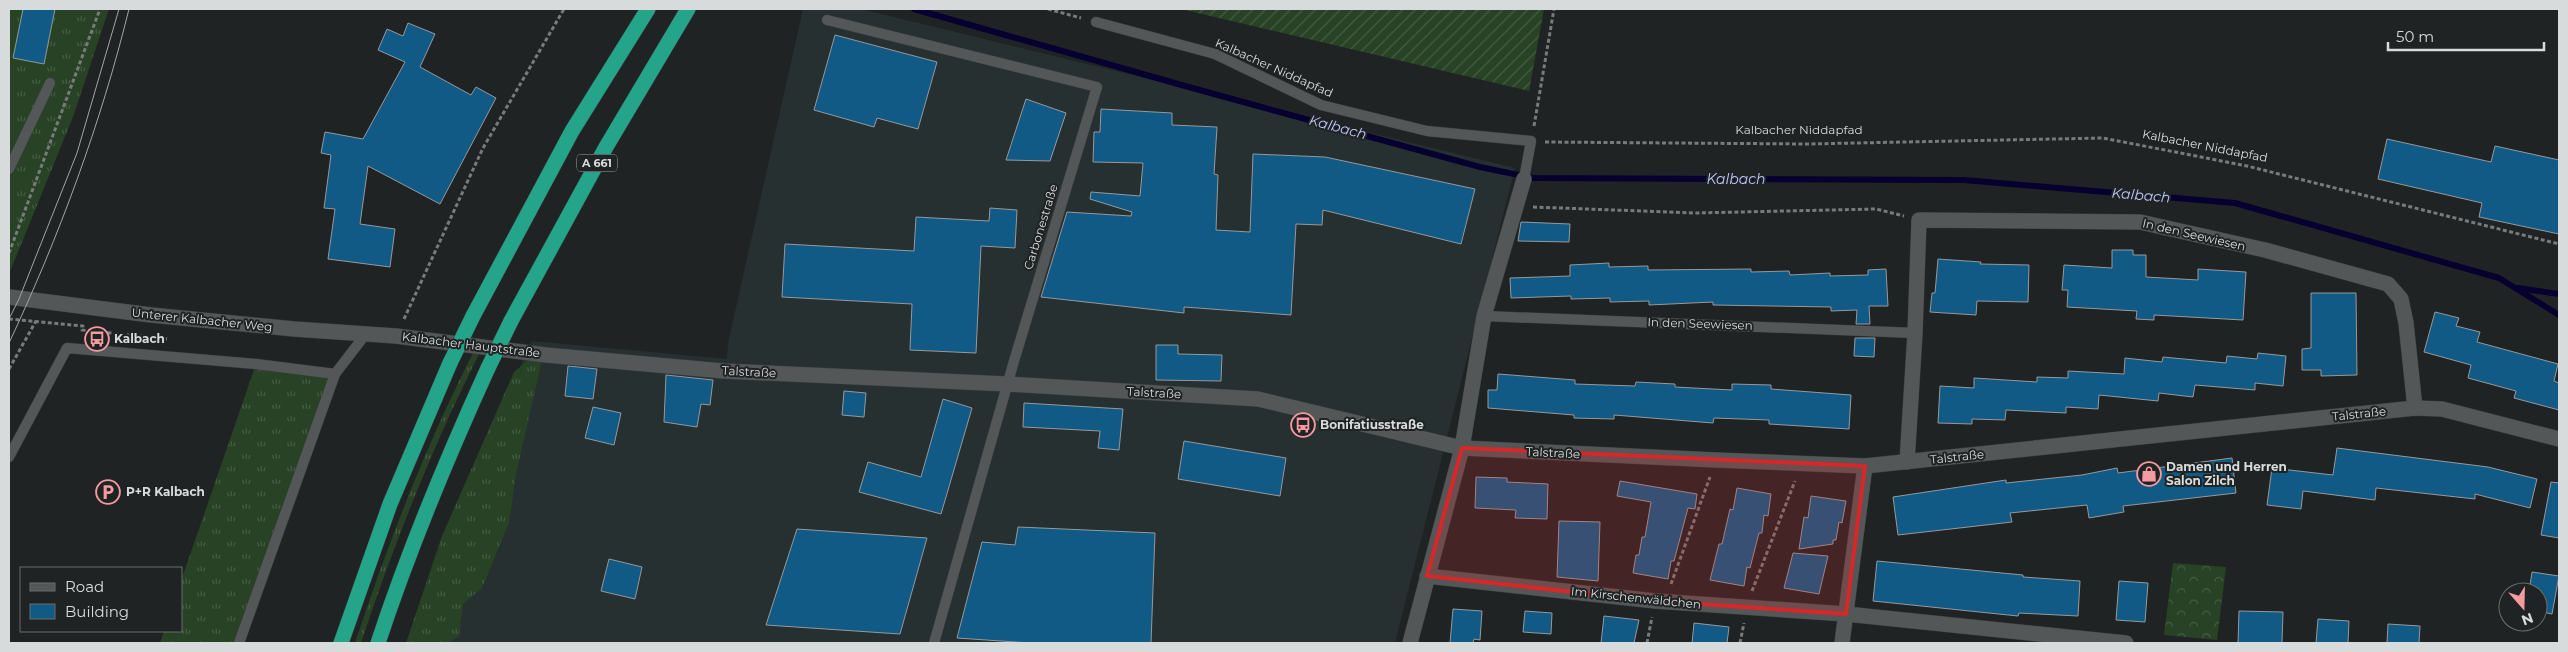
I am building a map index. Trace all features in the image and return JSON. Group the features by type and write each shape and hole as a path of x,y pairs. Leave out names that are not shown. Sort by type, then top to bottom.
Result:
{"highway":[{"name":"A 661","path":"341,643 390,504 450,364 473,316 572,131 648,9"},
{"name":"A 661","path":"378,643 418,529 448,456 488,368 511,321 606,147 688,9"}],"street":[{"path":"1410,643 1462,448 1484,316 1524,179"},
{"path":"1907,462 1915,332 1919,220"},
{"name":"In den Seewiesen","path":"1919,220 2140,222 2265,250 2388,284 2401,300 2406,323 2415,408"},
{"name":"Unterer Kalbacher Weg","path":"9,297 151,316 365,335 396,336"},
{"name":"Kalbacher Hauptstraße","path":"396,336 546,355"},
{"name":"Talstraße","path":"546,355 723,371 1007,384 1258,399 1462,448 1802,464 1865,466 2415,408 2442,409 2559,439"},
{"path":"1842,643 1865,466"},
{"name":"Im Kirschenwäldchen","path":"1427,576 1660,602 1846,614 2126,643"}],"lane":[{"name":"Carbonestraße","path":"827,20 1097,87 1007,384 934,643"},
{"name":"Kalbacher Niddapfad","path":"1096,22 1215,54 1321,105 1427,131 1531,141"},
{"path":"9,169 50,84"},
{"path":"1524,179 1531,141"},
{"name":"In den Seewiesen","path":"1484,316 1915,332"},
{"path":"239,643 335,374 365,335"},
{"path":"9,457 66,348 256,364 335,374"}],"path":[{"path":"9,253 100,9"},
{"path":"396,336 483,148 564,9"},
{"path":"1048,9 1096,22"},
{"path":"1531,141 1554,9"},
{"name":"Kalbacher Niddapfad","path":"1531,141 1806,144 2103,138 2247,166 2559,244"},
{"path":"1516,206 1694,213 1876,209 1919,220"},
{"path":"9,319 83,326 82,330 170,339"},
{"path":"1647,643 1660,602 1716,460"},
{"path":"1746,608 1802,464"}],"highlighted area":[{"path":"1462,448 1865,466 1846,614 1655,601 1427,576"}],"shaded area":[{"path":"803,9 861,9 1515,168 1395,643 423,643 442,536 532,341 727,359 728,343"}],"green space":[{"path":"9,9 109,9 73,117 9,274"},
{"path":"1181,9 1544,9 1529,91"},
{"path":"474,351 480,352 446,423 415,495 361,643 355,643 381,568 424,458"},
{"path":"531,358 542,360 516,474 509,523 482,588 463,604 459,636 448,643 406,643 442,536 514,372"},
{"path":"256,364 335,374 239,643 160,643 164,632 182,632 182,578"},
{"path":"2173,563 2226,567 2217,640 2164,635"}],"building":[{"path":"23,9 55,9 44,64 13,58"},
{"path":"408,23 435,34 420,67 471,95 476,87 496,98 440,204 368,166 360,224 395,229 390,267 328,259 335,209 324,208 331,155 321,153 325,132 363,139 405,62 378,50 387,29 403,36"},
{"path":"835,35 937,62 918,129 877,118 874,127 814,110"},
{"path":"1026,99 1066,113 1050,161 1006,160"},
{"path":"1101,109 1172,113 1172,125 1217,127 1214,174 1218,175 1216,230 1250,232 1253,154 1325,157 1475,189 1461,244 1323,210 1322,225 1296,224 1291,315 1184,307 1184,313 1041,297 1067,212 1131,216 1132,212 1090,199 1091,192 1140,196 1143,163 1093,162 1094,132 1100,132"},
{"path":"2387,139 2491,162 2495,146 2559,160 2559,234 2479,217 2482,203 2378,179"},
{"path":"990,208 1017,210 1015,248 981,246 976,353 910,350 912,304 782,297 785,244 914,251 916,217 989,221"},
{"path":"1521,222 1570,224 1569,242 1518,241"},
{"path":"2112,250 2133,250 2133,255 2146,255 2146,277 2198,280 2198,269 2246,272 2243,320 2154,315 2154,320 2136,319 2137,311 2067,307 2068,290 2062,290 2064,265 2112,268"},
{"path":"1938,259 1981,262 1980,264 2029,265 2028,302 1977,301 1976,315 1930,312 1932,293 1935,293"},
{"path":"1609,263 1609,267 1648,266 1648,270 1751,269 1751,272 1789,271 1790,275 1830,273 1830,276 1868,275 1868,270 1886,269 1888,306 1869,306 1870,324 1856,324 1857,310 1831,311 1831,307 1713,305 1713,302 1649,305 1649,301 1610,302 1610,298 1571,299 1571,296 1511,298 1510,278 1570,276 1570,265"},
{"path":"2311,293 2356,293 2357,375 2321,376 2321,370 2302,370 2302,349 2311,348"},
{"path":"2435,312 2459,318 2456,326 2480,332 2477,342 2558,364 2554,381 2559,383 2559,410 2514,398 2516,391 2468,378 2471,365 2424,352"},
{"path":"1855,338 1875,338 1874,357 1854,356"},
{"path":"1156,345 1178,345 1178,354 1222,355 1221,381 1156,380"},
{"path":"2258,353 2286,356 2283,386 2255,383 2255,390 2195,385 2193,397 2159,393 2158,401 2099,395 2098,409 2066,407 2066,413 2006,410 2005,420 1972,419 1972,424 1938,423 1940,386 1974,388 1974,378 2037,382 2037,377 2068,378 2068,371 2124,374 2125,358 2162,362 2163,357 2226,363 2227,356 2257,359"},
{"path":"568,366 597,369 593,399 565,396"},
{"path":"1498,374 1575,380 1575,384 1635,386 1636,382 1675,384 1675,387 1732,390 1732,384 1771,385 1771,389 1851,395 1849,429 1769,424 1769,420 1714,418 1713,423 1614,415 1614,419 1574,418 1574,415 1488,408 1488,390 1497,390"},
{"path":"666,375 713,380 710,405 701,404 697,427 664,422"},
{"path":"844,391 866,393 864,417 842,415"},
{"path":"943,399 972,408 941,514 859,492 868,462 921,477"},
{"path":"1024,403 1123,409 1119,450 1098,448 1100,431 1023,427"},
{"path":"593,407 621,413 614,445 585,438"},
{"path":"1184,441 1286,458 1280,496 1178,479"},
{"path":"2337,448 2488,467 2537,479 2530,508 2475,494 2475,499 2376,488 2375,500 2303,491 2301,509 2267,505 2272,468 2333,475"},
{"path":"2232,458 2236,493 2123,506 2124,512 2089,518 2087,505 2010,513 2012,522 1898,535 1893,497 2006,480 2006,483 2082,475 2117,468 2118,473"},
{"path":"1476,477 1507,478 1507,482 1548,484 1547,519 1515,518 1516,510 1475,508"},
{"path":"1620,481 1697,494 1695,509 1688,508 1674,561 1671,561 1668,579 1633,573 1642,537 1645,537 1651,502 1617,496"},
{"path":"2551,482 2559,483 2559,538 2541,535"},
{"path":"1737,488 1771,494 1768,516 1764,515 1762,533 1759,533 1750,568 1747,567 1744,586 1710,580 1719,544 1722,544 1730,509 1733,510"},
{"path":"1811,496 1846,501 1842,523 1839,522 1836,540 1833,540 1833,544 1799,549 1804,517 1808,518"},
{"path":"1559,521 1600,522 1598,581 1557,577"},
{"path":"1018,527 1155,533 1151,643 1030,643 957,638 982,542 1015,545"},
{"path":"797,529 927,538 900,634 766,625"},
{"path":"1793,553 1828,556 1819,594 1784,588"},
{"path":"609,559 642,567 635,599 601,591"},
{"path":"1877,561 2023,575 2023,577 2080,581 2078,616 2019,613 2018,616 1873,601"},
{"path":"2532,572 2559,576 2552,614 2548,613 2548,582 2530,582"},
{"path":"2119,581 2148,583 2145,622 2116,620"},
{"path":"1453,609 1482,611 1480,640 1474,639 1473,643 1450,643"},
{"path":"1525,611 1552,613 1551,634 1523,632"},
{"path":"2239,611 2283,612 2282,643 2238,643"},
{"path":"1604,616 1639,620 1634,643 1601,643"},
{"path":"2318,619 2349,621 2348,643 2316,643"},
{"path":"1694,623 1729,627 1727,643 1692,643"},
{"path":"2388,624 2420,626 2419,643 2387,643"}],"waterway":[{"name":"Kalbach","path":"914,9 1480,167 1533,178 1964,180 2235,203 2499,278 2559,315"},
{"path":"2518,288 2559,294"}],"tram line":[{"path":"9,319 19,299 77,153 119,9"},
{"path":"9,343 62,221 92,137 129,9"}],"place":[{"name":"Kalbach","path":"97,339"},
{"name":"Bonifatiusstraße","path":"1303,425"},
{"name":"Damen und Herren Salon Zilch","path":"2149,474"},
{"name":"P+R Kalbach","path":"108,492"}]}
